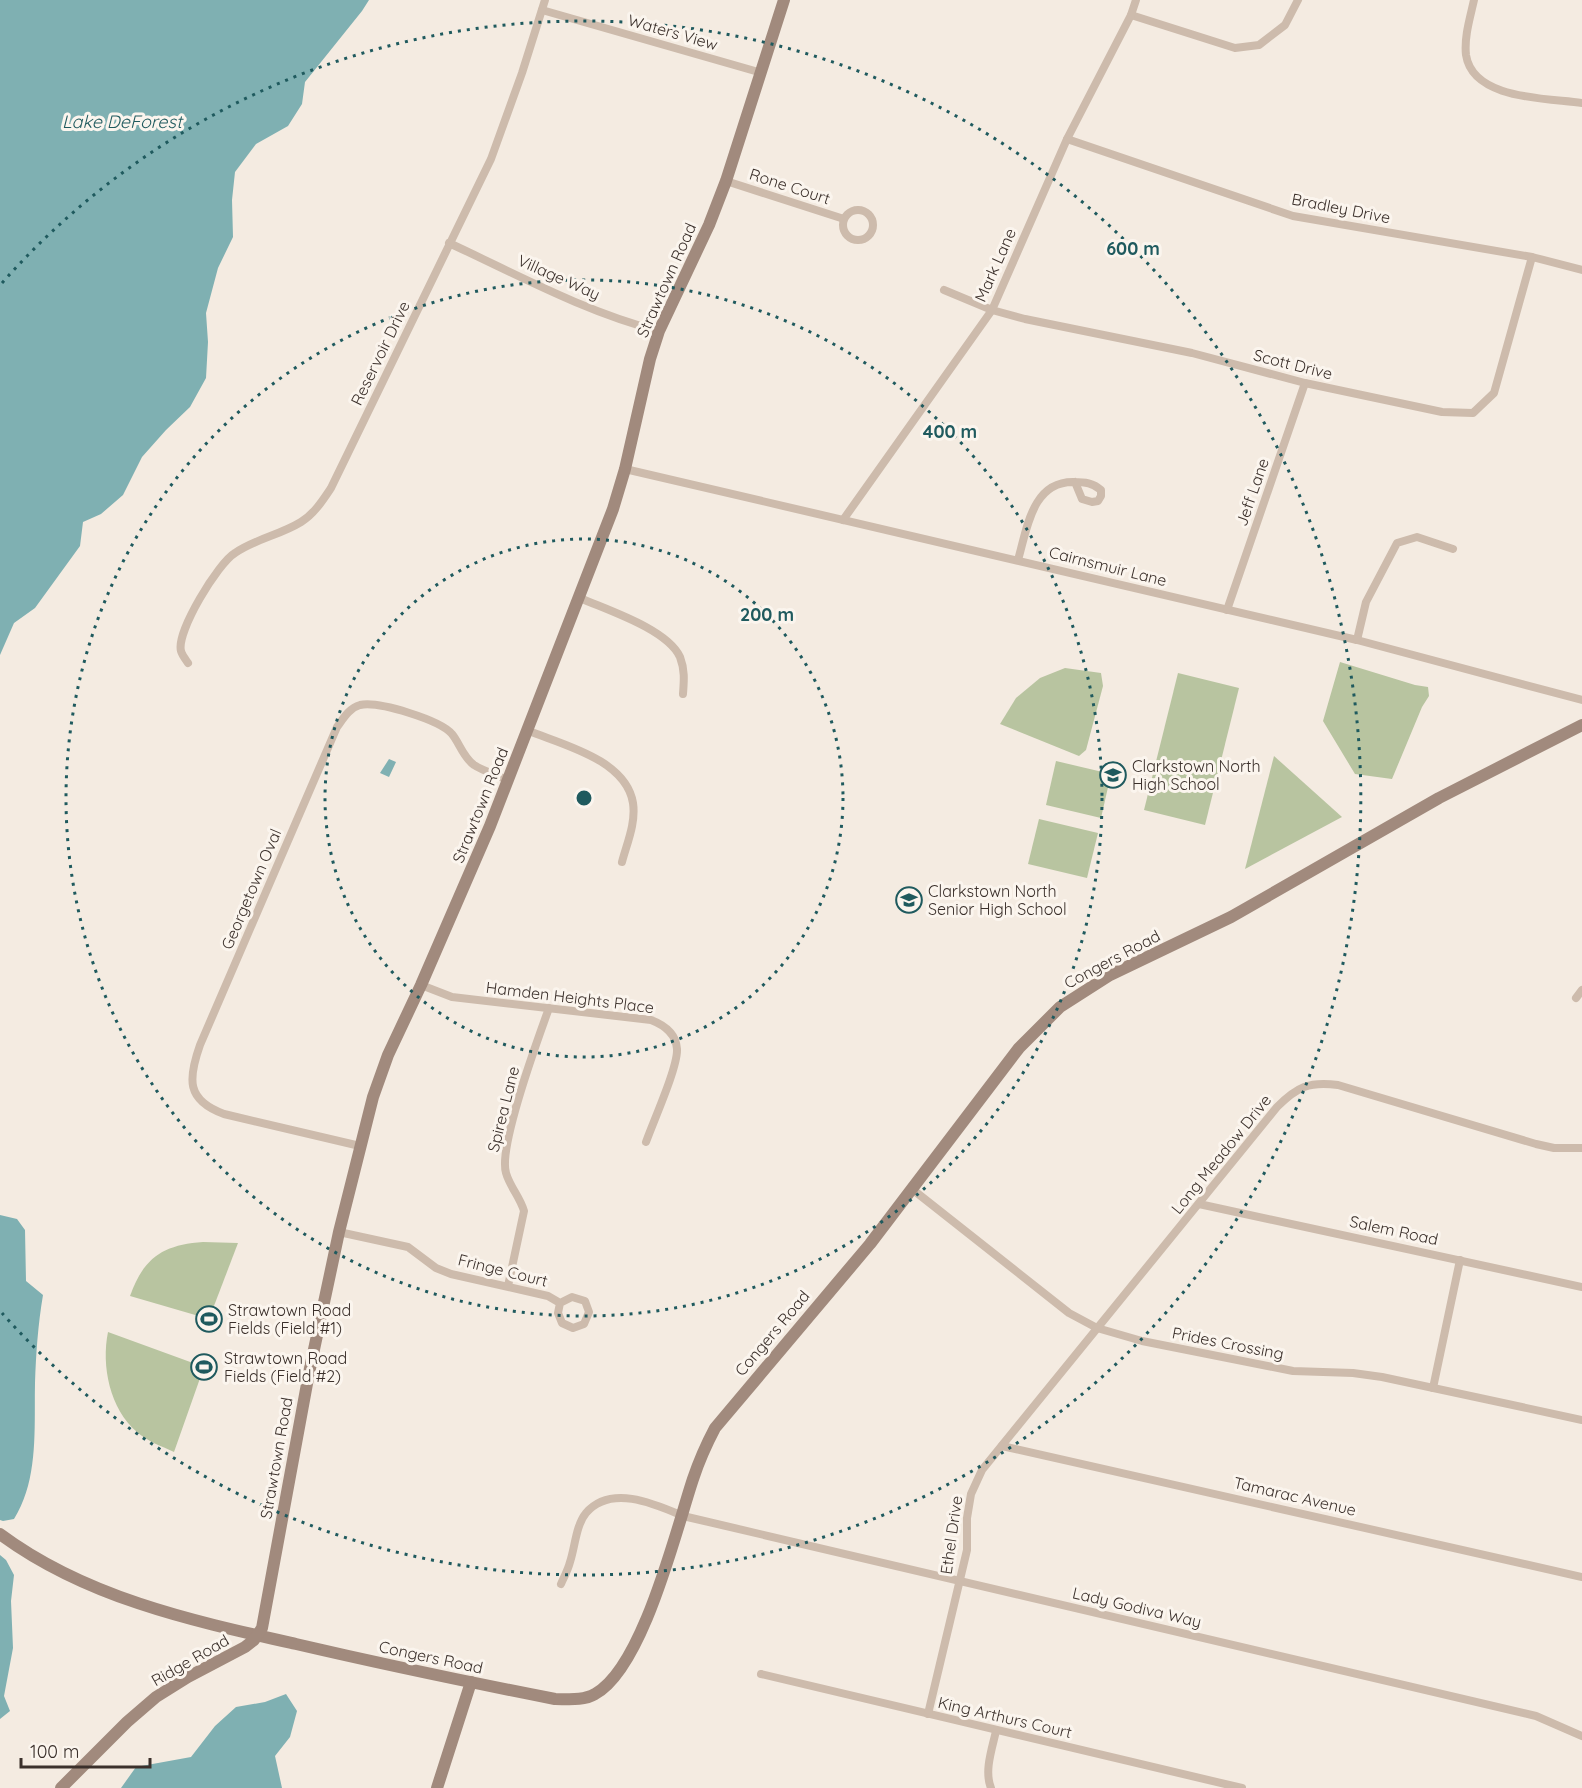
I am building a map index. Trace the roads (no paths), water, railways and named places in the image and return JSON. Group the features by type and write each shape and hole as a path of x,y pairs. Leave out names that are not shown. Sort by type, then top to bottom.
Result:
{"street":[{"name":"Reservoir Drive","path":"188,663 180,651 182,638 202,592 216,571 232,554 303,521 318,507 331,488 491,159 545,0"},
{"name":"Strawtown Road","path":"258,1636 265,1618 309,1373 339,1232 373,1097 388,1056 490,826 580,598 613,509 625,469 650,359 659,331 709,225 726,182 784,0"},
{"name":"Mark Lane","path":"843,520 992,310 1067,139 1131,15 1136,0"},
{"path":"1131,15 1235,48 1259,45 1285,25 1298,0"},
{"path":"1474,0 1467,33 1466,56 1476,78 1500,92 1582,103"},
{"name":"Waters View","path":"542,10 762,73"},
{"name":"Bradley Drive","path":"1067,139 1293,216 1532,257 1582,270"},
{"name":"Rone Court","path":"726,182 844,219"},
{"name":"Village Way","path":"449,243 588,308 622,321 659,331"},
{"name":"Scott Drive","path":"944,290 992,310 1025,319 1192,353 1305,384 1442,412 1473,413 1494,393 1532,257"},
{"name":"Jeff Lane","path":"1227,610 1305,384"},
{"name":"Cairnsmuir Lane","path":"625,469 1357,640 1582,700"},
{"path":"1018,560 1034,506 1040,496 1053,487 1075,482"},
{"path":"1357,640 1366,602 1397,543 1418,537 1453,549"},
{"path":"580,598 651,631 667,643 679,655 684,668 683,694"},
{"name":"Georgetown Oval","path":"360,1146 224,1114 210,1108 197,1096 192,1083 192,1067 200,1045 337,727 346,714 358,705 374,704 387,706 442,726 452,735 465,756 474,765 508,780"},
{"name":"Congers Road","path":"0,1534 51,1567 103,1590 184,1618 471,1682 562,1699 585,1699 602,1690 618,1672 641,1632 662,1579 703,1451 715,1428 870,1244 1019,1048 1048,1017 1071,998 1110,975 1231,917 1439,798 1582,725"},
{"path":"529,731 606,763 628,786 633,803 633,824 622,862"},
{"name":"Hamden Heights Place","path":"421,986 452,997 651,1020 664,1025 672,1035 677,1049 674,1066 646,1142"},
{"name":"Spirea Lane","path":"508,1286 524,1211 506,1173 505,1159 524,1082 549,1008"},
{"name":"Long Meadow Drive","path":"1098,1328 1277,1107 1304,1086 1320,1082 1338,1085 1536,1144 1554,1148 1582,1148"},
{"name":"Prides Crossing","path":"912,1189 1069,1313 1098,1328 1142,1341 1293,1371 1363,1375 1582,1420"},
{"name":"Salem Road","path":"1199,1204 1582,1287"},
{"name":"Fringe Court","path":"339,1232 408,1247 436,1268 451,1274 548,1296 560,1303"},
{"path":"1433,1388 1460,1260"},
{"name":"Ethel Drive","path":"928,1714 967,1551 967,1518 971,1494 982,1470 1098,1328"},
{"name":"Tamarac Avenue","path":"1002,1446 1582,1577"},
{"name":"Lady Godiva Way","path":"561,1584 580,1524 586,1513 611,1499 632,1498 652,1502 683,1516 1536,1716 1582,1736"},
{"name":"Ridge Road","path":"61,1788 127,1722 156,1697 245,1647 258,1636"},
{"name":"King Arthurs Court","path":"761,1674 1242,1788"},
{"path":"437,1788 471,1682"},
{"path":"991,1788 990,1761 996,1731"}],"water":[{"name":"Lake DeForest","path":"0,0 369,0 305,82 302,104 288,126 256,144 235,172 232,200 233,237 218,268 206,313 208,342 206,378 190,407 142,457 123,495 101,514 83,522 80,546 35,608 14,623 0,655"},
{"path":"389,759 396,762 389,777 380,773"},
{"path":"0,1215 17,1219 25,1230 26,1281 43,1295 35,1383 34,1453 28,1487 14,1519 3,1521 0,1520"},
{"path":"0,1555 6,1560 14,1575 11,1601 13,1648 4,1696 10,1711 0,1719"},
{"path":"286,1694 297,1711 290,1737 275,1756 282,1788 121,1788 136,1767 191,1757 215,1726 236,1707 265,1702"}],"place":[{"name":"Clarkstown North High School","path":"1113,775"},
{"name":"Clarkstown North Senior High School","path":"909,900"},
{"name":"Strawtown Road Fields (Field #1)","path":"209,1319"},
{"name":"Strawtown Road Fields (Field #2)","path":"204,1367"}]}
